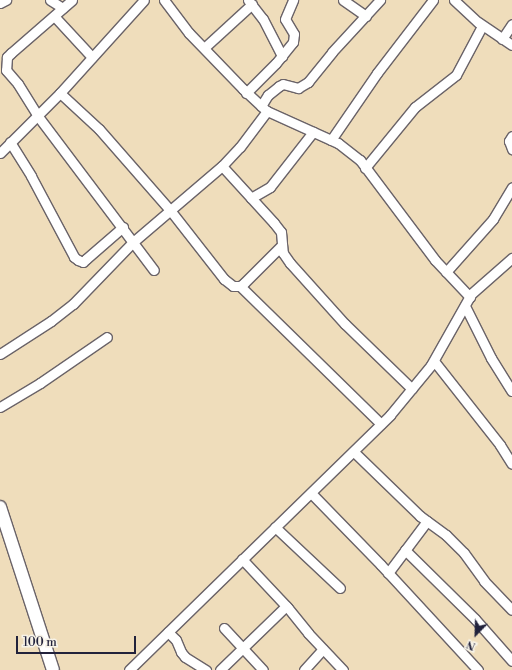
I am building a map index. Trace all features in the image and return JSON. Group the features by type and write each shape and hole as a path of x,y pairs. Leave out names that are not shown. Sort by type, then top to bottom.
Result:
{"main road":[{"path":"0,507 53,670"}],"street":[{"path":"0,3 6,0"},
{"path":"50,0 63,8"},
{"path":"72,0 7,57 3,72 18,84 37,115 154,270"},
{"path":"0,153 60,94 144,0"},
{"path":"164,0 204,48 246,93 264,109 331,140 351,153 366,168 446,272 470,297"},
{"path":"170,8 176,0"},
{"path":"246,93 290,47 294,38 285,19 293,0"},
{"path":"343,0 366,16"},
{"path":"0,354 51,321 73,304 133,242 222,166 240,147 264,109 268,95 283,84 298,88 308,82 332,52 380,0"},
{"path":"331,140 378,73 433,0"},
{"path":"454,0 482,26 512,45"},
{"path":"204,48 250,2 263,19 282,56"},
{"path":"54,16 92,57"},
{"path":"502,39 512,24"},
{"path":"366,168 415,107 460,70 482,26"},
{"path":"60,94 99,129 170,210 224,279 233,286 240,286 281,246"},
{"path":"251,198 270,187 313,132"},
{"path":"512,136 509,142 512,149"},
{"path":"10,142 31,176 74,257 83,262 123,228"},
{"path":"222,166 281,232 281,246 283,253 290,262 345,324 412,389"},
{"path":"446,272 493,219 512,187"},
{"path":"129,670 381,424 434,361 470,297 477,288 511,261"},
{"path":"240,286 381,424"},
{"path":"465,306 491,358 512,391"},
{"path":"0,407 40,383 107,337"},
{"path":"434,361 500,445 512,464"},
{"path":"354,452 427,521 446,535 464,553 484,581 512,610"},
{"path":"311,493 478,670"},
{"path":"388,573 427,521"},
{"path":"275,527 340,588"},
{"path":"405,550 475,619 512,661"},
{"path":"242,559 343,670"},
{"path":"220,670 286,606"},
{"path":"224,628 263,670"},
{"path":"168,632 176,640 185,657 206,670"},
{"path":"304,670 323,649"}]}
